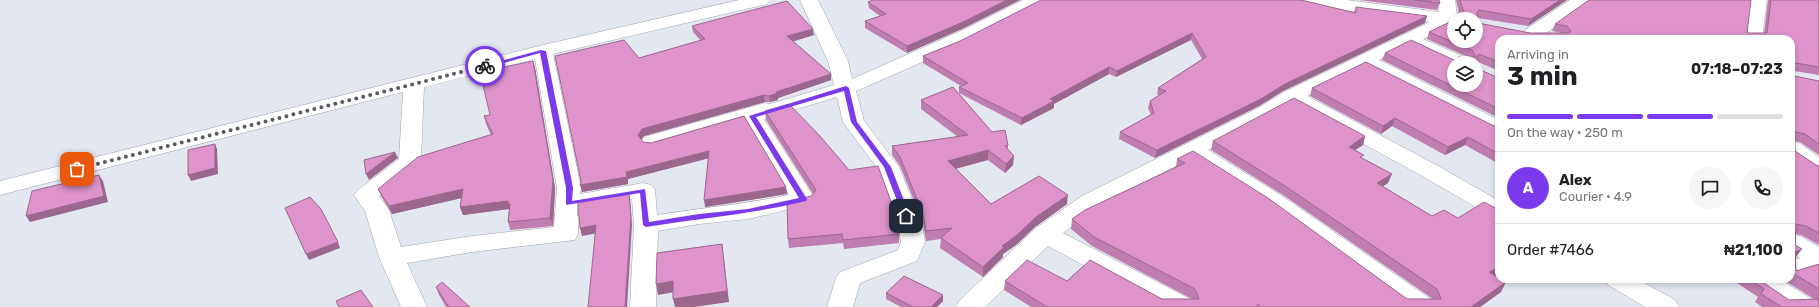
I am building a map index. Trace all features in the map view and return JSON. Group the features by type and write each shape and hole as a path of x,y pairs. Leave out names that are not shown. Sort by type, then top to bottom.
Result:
{"street":[{"path":"0,188 543,51 761,0"},
{"path":"809,0 838,61 854,122 888,167 910,224 913,242 908,255 849,278 840,307"},
{"path":"646,225 699,216 748,211 803,199 752,116 846,88 1008,16 1036,0"},
{"path":"1307,0 1447,13"},
{"path":"1536,35 1525,33 1582,0"},
{"path":"1754,35 1758,0"},
{"path":"968,307 1045,234 1090,201 1193,150 1267,111 1291,96 1409,39 1447,15"},
{"path":"1409,39 1447,56"},
{"path":"392,257 472,244 566,234 569,188 543,51"},
{"path":"1363,60 1495,126"},
{"path":"414,83 410,160 366,196 377,210 384,227 392,257 414,307"},
{"path":"652,142 808,96 846,88"},
{"path":"1291,96 1432,172 1495,209"},
{"path":"1193,150 1274,201 1424,307"},
{"path":"1795,151 1819,167"},
{"path":"568,203 643,190 646,225 643,307"},
{"path":"1045,234 1183,307"},
{"path":"1795,245 1819,260"},
{"path":"1795,268 1819,260"},
{"path":"1624,283 1666,307"},
{"path":"1766,283 1804,307"}],"building":[{"path":"873,0 1007,0 963,22 907,46 865,21 886,14 868,2"},
{"path":"1041,0 1301,0 1356,13 1356,7 1427,16 1285,84 1261,99 1157,150 1120,132 1154,113 1150,101 1166,91 1158,88 1206,57 1192,33 1117,71 1109,67 1050,99 1054,101 1022,118 959,87 968,83 923,56 960,41"},
{"path":"1415,0 1439,0 1440,3"},
{"path":"1460,0 1560,0 1531,19 1479,10 1477,12 1464,12"},
{"path":"1589,0 1751,0 1747,33 1767,33 1771,0 1819,0 1819,67 1795,64 1795,35 1495,35 1495,60 1479,54 1475,56 1472,50 1467,48 1483,48 1483,24 1530,33 1569,33 1571,31 1567,26 1555,24"},
{"path":"787,1 813,29 787,36 831,74 776,92 778,93 769,96 764,95 642,129 638,135 643,142 651,143 744,116 786,187 704,200 709,151 626,172 627,177 580,185 581,181 555,56 624,40 639,58 705,39 692,26"},
{"path":"1447,23 1447,40 1429,32"},
{"path":"1411,40 1447,57 1447,83 1385,53"},
{"path":"533,61 553,180 550,218 508,222 510,204 508,204 508,201 460,207 463,189 389,206 378,189 418,157 493,134 484,116 490,115 480,72"},
{"path":"1366,62 1495,126 1495,152 1468,137 1448,147 1395,118 1383,126 1312,88"},
{"path":"1483,71 1495,76 1495,107 1464,92 1483,92"},
{"path":"1795,76 1819,81 1819,144 1805,134 1795,131"},
{"path":"953,87 992,132 1005,130 1008,145 1005,146 1014,156 1006,164 988,150 948,161 991,204 1039,176 1068,195 1036,217 1017,235 1002,246 1004,247 983,267 941,238 952,228 926,231 923,214 900,157 892,146 968,135 921,100"},
{"path":"1294,98 1365,136 1349,147 1364,155 1360,157 1392,174 1377,183 1432,216 1444,210 1458,218 1484,202 1495,208 1495,269 1489,272 1495,276 1495,283 1505,283 1471,307 1261,307 1258,304 1256,307 1047,307 1005,281 1027,260 1067,281 1090,260 1162,299 1199,299 1195,289 1094,237 1072,219 1085,210 1185,163 1177,159 1193,151 1268,198 1407,299 1441,299 1437,289 1285,186 1213,141"},
{"path":"789,104 820,136 849,170 878,166 896,215 899,234 843,240 842,234 788,239 787,202 811,196 816,190 765,111"},
{"path":"215,144 215,168 188,175 188,150"},
{"path":"1795,151 1819,166 1819,233 1806,226 1796,224 1795,245"},
{"path":"395,152 366,174 364,160"},
{"path":"99,175 104,196 26,216 32,191"},
{"path":"629,193 631,217 625,307 588,307 596,225 580,228 578,201"},
{"path":"310,197 321,209 338,242 306,254 285,208"},
{"path":"722,244 727,291 673,299 673,281 656,284 657,253"},
{"path":"1795,245 1802,249 1795,252"},
{"path":"1795,252 1796,271 1819,264 1819,289 1795,274"},
{"path":"904,276 943,295 931,307 913,307 886,293"},
{"path":"442,282 470,307 449,307 436,287"},
{"path":"1755,283 1764,283 1789,300 1819,299 1819,307 1782,307 1761,294 1764,289"},
{"path":"361,290 373,307 339,307 336,301"}],"way so far":[{"path":"77,169 485,66"}],"route":[{"path":"485,66 543,51 569,188 568,203 643,190 646,225 699,216 748,211 803,199 752,116 846,88 854,122 888,167 906,216"}]}
